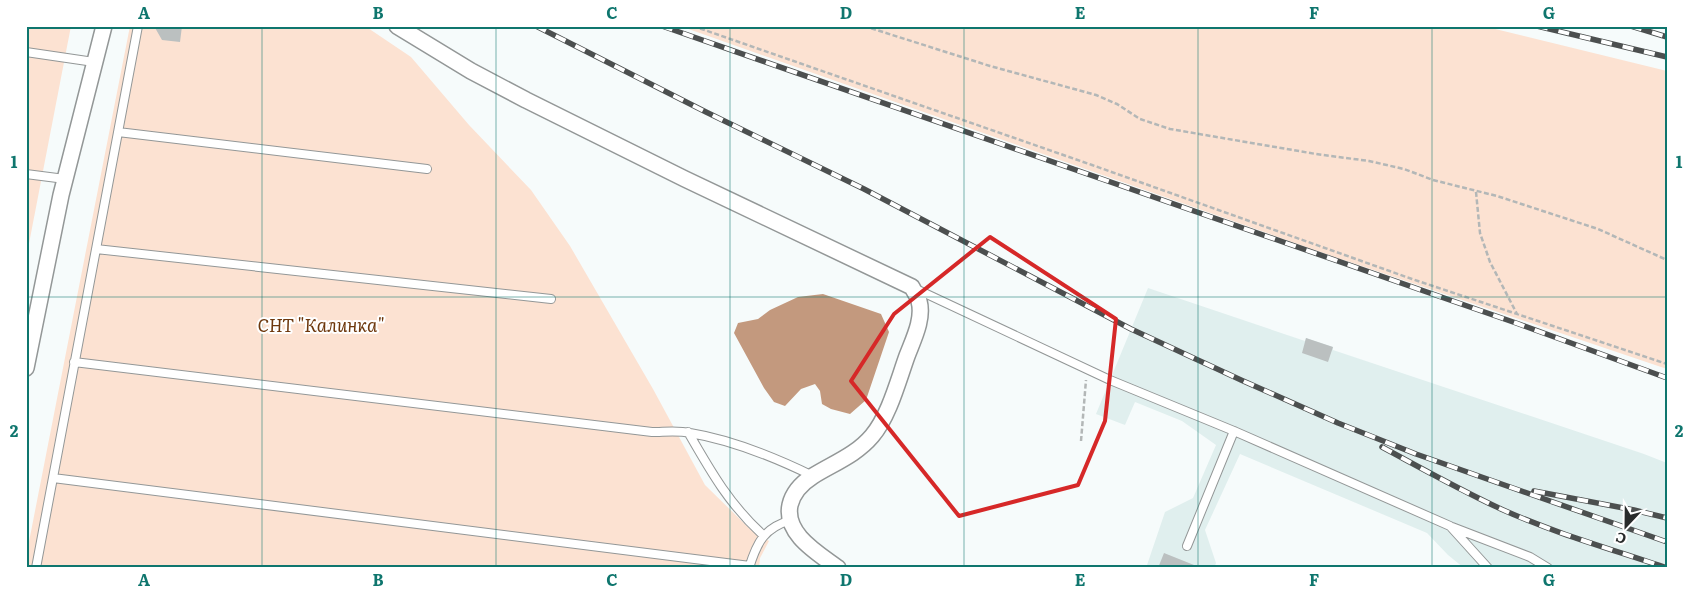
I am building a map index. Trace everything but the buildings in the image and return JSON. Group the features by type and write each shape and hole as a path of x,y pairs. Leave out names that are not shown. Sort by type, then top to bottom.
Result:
{"street":[{"path":"26,368 65,179 104,26"},
{"path":"397,26 471,71 534,104 912,288 919,300 920,314 916,332 884,418 874,434 862,447 798,487 792,499 789,512 794,529 802,540 838,568"}],"lane":[{"path":"36,568 138,26"},
{"path":"26,52 94,62"},
{"path":"118,132 427,169"},
{"path":"26,174 65,179"},
{"path":"96,249 551,299"},
{"path":"912,288 1087,369 1450,526 1530,556 1548,568"},
{"path":"74,362 652,432 688,432 774,458 813,476"},
{"path":"1187,546 1234,431"},
{"path":"688,432 717,483 744,518 763,535"},
{"path":"53,478 750,567 763,535 777,524 791,520"},
{"path":"1450,526 1488,568"}],"path":[{"path":"693,26 1092,165 1412,280 1667,364"},
{"path":"864,26 990,66 1096,95 1117,104 1140,119 1170,129 1316,154 1369,161 1404,169 1433,180 1476,192 1497,196 1598,229 1667,260"},
{"path":"1476,192 1480,233 1490,262 1518,315"},
{"path":"1081,441 1087,369"}],"highlighted area":[{"path":"990,237 1116,319 1105,421 1078,485 959,516 851,381 894,314"}],"shaded area":[{"path":"1148,288 1305,341 1306,338 1333,347 1333,350 1667,463 1667,568 1464,568 1448,555 1427,533 1240,454 1205,530 1216,563 1214,568 1146,568 1165,512 1193,498 1216,445 1182,421 1135,402 1125,425 1096,414"},
{"path":"823,294 881,314 889,332 866,400 850,414 831,409 822,404 820,391 815,384 801,389 785,406 774,402 764,388 734,333 738,323 758,319 770,310 798,297"}],"green space":[{"path":"26,26 71,26 26,259"},
{"name":"СНТ \"Калинка\"","path":"130,26 365,26 411,57 469,125 531,190 570,246 653,389 705,485 750,529 769,541 760,558 759,568 26,568 26,557"},
{"path":"680,26 1483,26 1667,71 1667,369 1332,256"}],"railway":[{"path":"536,26 864,189 1131,329 1241,380 1338,423 1416,454 1667,542"},
{"path":"662,26 1516,323 1667,378"},
{"path":"1537,26 1667,57"},
{"path":"1631,26 1667,37"},
{"path":"1382,447 1521,518 1667,568"},
{"path":"1534,491 1667,518"}]}
